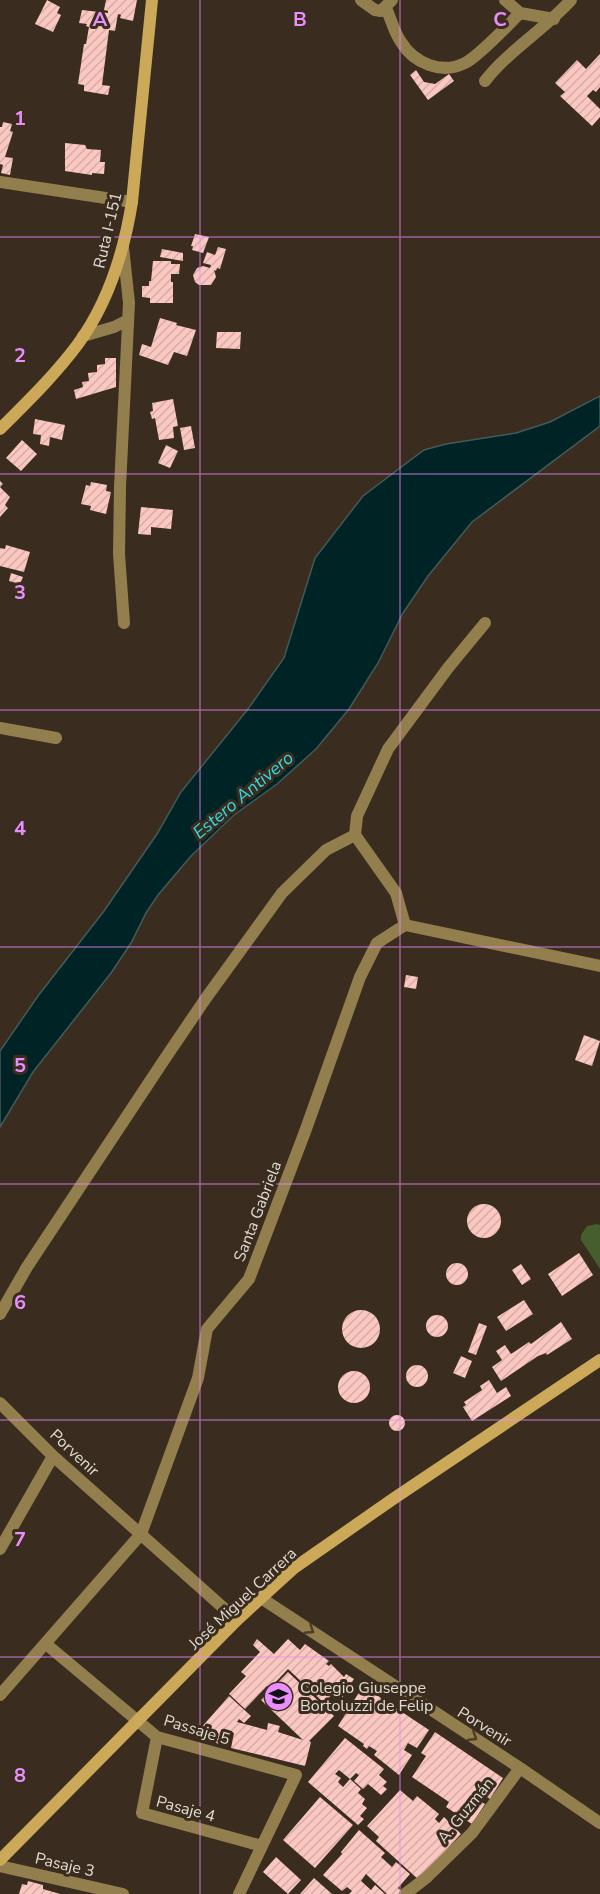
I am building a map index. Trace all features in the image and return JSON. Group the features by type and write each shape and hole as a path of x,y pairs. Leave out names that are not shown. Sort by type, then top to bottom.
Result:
{"street":[{"name":"Ruta I-151","path":"0,429 66,360 83,336 107,292 123,247 132,202 153,0"},
{"path":"361,0 375,10 381,11 389,4 399,40 417,61 444,67 466,63 520,13"},
{"path":"505,0 520,13 554,19"},
{"path":"485,81 495,69 554,19 571,0"},
{"path":"0,182 132,202"},
{"path":"123,247 129,303 120,487 119,554 124,622"},
{"path":"83,336 114,327 128,320"},
{"path":"486,623 448,668 388,749 357,816 355,835 396,893 405,925 600,966"},
{"path":"0,728 56,738"},
{"path":"0,1314 27,1267 164,1060 282,893 326,850 355,835"},
{"name":"Santa Gabriela","path":"0,1695 141,1534 198,1378 207,1329 249,1279 306,1129 360,976 376,943 405,925"},
{"name":"José Miguel Carrera","path":"0,1860 237,1620 303,1562 600,1360"},
{"name":"Porvenir","path":"0,1403 53,1456 237,1620"},
{"path":"0,1549 53,1456"},
{"name":"Porvenir","path":"261,1598 520,1767 600,1824"},
{"name":"Passaje 5","path":"46,1644 157,1737 296,1775 262,1846"},
{"name":"Pasaje 4","path":"157,1737 142,1814 262,1846"},
{"name":"A. Guzmán","path":"405,1894 426,1878 472,1833 520,1767"},
{"path":"239,1894 262,1846"},
{"name":"Pasaje 3","path":"0,1866 123,1894"}],"green space":[{"path":"600,1225 600,1269 581,1240 581,1235 587,1226"}],"water":[{"name":"Estero Antivero","path":"600,396 600,426 472,522 428,576 403,613 378,663 349,709 316,749 277,784 234,815 191,856 158,895 111,973 33,1072 0,1127 0,1051 38,996 104,911 157,834 181,792 248,709 284,658 315,558 363,496 424,450 446,444 516,433 550,422"}],"building":[{"path":"47,0 60,7 57,13 61,15 53,32 35,24"},
{"path":"106,0 137,0 133,21 120,18 121,15 118,14 115,31 109,30 102,85 110,86 108,95 84,91 84,85 78,84 89,27 86,26 87,24 79,23 82,10 108,13 104,10"},
{"path":"600,54 600,87 596,92 593,90 587,96 600,109 600,117 592,126 560,96 565,92 555,83 577,60 586,69"},
{"path":"416,70 424,82 435,84 449,74 454,81 428,100 410,75"},
{"path":"3,122 12,124 10,131 13,132 5,157 13,158 10,175 1,173 3,165 0,164 0,127"},
{"path":"65,143 85,145 87,149 101,150 100,162 105,162 104,174 92,173 92,175 65,171"},
{"path":"195,234 209,237 203,253 192,250"},
{"path":"218,247 226,249 220,269 214,270 216,277 211,285 199,285 195,282 193,275 197,268 203,266 210,268 211,265 203,263 207,252 215,255"},
{"path":"162,249 183,253 183,261 160,257"},
{"path":"153,261 171,261 171,264 180,264 179,274 171,274 173,303 150,303 150,298 142,297 142,286 149,286 149,281 151,281"},
{"path":"160,318 196,330 187,356 174,352 168,365 139,355 142,344 151,347"},
{"path":"217,332 241,332 240,349 216,348"},
{"path":"105,358 116,358 116,387 76,399 74,390 83,387 82,382 89,381 88,373 97,372 97,365 105,364"},
{"path":"173,399 178,426 173,427 174,438 159,440 155,418 152,419 150,412 153,411 152,403"},
{"path":"35,419 65,425 62,440 50,437 49,446 40,444 41,435 33,434"},
{"path":"191,426 195,448 184,450 180,428"},
{"path":"22,440 37,454 21,471 6,458"},
{"path":"166,445 178,451 170,468 158,463"},
{"path":"91,482 107,485 106,491 111,492 106,514 90,510 91,506 81,504 86,485 90,486"},
{"path":"0,487 10,497 5,505 8,508 0,517"},
{"path":"141,507 173,510 171,529 151,527 151,535 138,534"},
{"path":"6,545 30,552 24,572 0,566 0,548 5,549"},
{"path":"11,573 23,577 20,584 9,581"},
{"path":"406,975 418,977 416,989 404,987"},
{"path":"584,1035 600,1041 592,1066 575,1060"},
{"path":"484,1204 496,1209 501,1221 496,1233 484,1238 472,1233 467,1221 472,1209"},
{"path":"579,1253 593,1275 562,1296 548,1274"},
{"path":"457,1263 465,1266 468,1274 465,1282 457,1285 449,1282 446,1274 449,1266"},
{"path":"521,1264 531,1279 522,1285 512,1270"},
{"path":"524,1300 533,1314 506,1331 497,1317"},
{"path":"361,1310 368,1311 374,1316 379,1322 379,1336 374,1342 368,1347 361,1348 354,1347 348,1342 343,1336 342,1329 343,1322 348,1316 354,1311"},
{"path":"437,1315 445,1318 448,1326 445,1334 437,1337 429,1334 426,1326 429,1318"},
{"path":"561,1322 572,1339 547,1355 546,1353 538,1356 501,1381 492,1367 502,1360 496,1351 505,1345 511,1354 529,1342 531,1344"},
{"path":"479,1323 487,1326 476,1355 468,1352"},
{"path":"461,1356 472,1361 465,1378 453,1373"},
{"path":"417,1365 425,1368 428,1376 425,1384 417,1387 409,1384 406,1376 409,1368"},
{"path":"354,1371 365,1376 370,1387 365,1398 354,1403 343,1398 338,1387 343,1376"},
{"path":"489,1380 497,1393 506,1387 511,1396 472,1421 463,1407 466,1405 464,1402 482,1390 480,1386"},
{"path":"394,1415 400,1415 405,1423 403,1429 394,1431 389,1426 389,1420"},
{"path":"257,1639 274,1654 288,1639 300,1650 305,1644 329,1661 326,1664 329,1666 331,1664 344,1677 346,1674 354,1679 342,1698 334,1692 324,1703 288,1669 270,1688 267,1686 245,1709 229,1694 246,1676 241,1672 260,1652 253,1645"},
{"path":"288,1672 334,1716 309,1741 311,1742 305,1766 231,1748 234,1733 228,1731 218,1744 200,1729 229,1696 251,1716 244,1723 239,1719 237,1722 267,1730 268,1723 280,1726 278,1732 303,1740 261,1700"},
{"path":"363,1686 429,1730 417,1748 408,1743 404,1750 412,1755 399,1775 374,1755 377,1751 369,1746 367,1749 363,1746 364,1744 338,1726"},
{"path":"435,1732 503,1778 490,1799 483,1794 478,1800 485,1804 472,1824 446,1807 449,1802 412,1777 426,1756 421,1753"},
{"path":"345,1738 384,1769 379,1775 387,1782 383,1786 387,1789 381,1795 368,1784 363,1789 354,1781 359,1775 356,1773 350,1779 361,1789 358,1793 365,1799 362,1804 367,1808 360,1816 364,1819 358,1825 308,1782","holes":["339,1770 350,1779 343,1787 338,1782 341,1778 335,1774"]},
{"path":"400,1790 413,1801 417,1796 439,1814 435,1819 439,1823 444,1817 461,1834 419,1880 376,1841 379,1837 367,1826"},
{"path":"320,1797 353,1825 315,1868 283,1840"},
{"path":"359,1830 385,1853 381,1857 392,1867 396,1862 410,1874 398,1888 401,1891 398,1894 387,1894 366,1874 361,1881 371,1890 375,1885 385,1894 349,1894 352,1891 347,1887 342,1891 323,1875"},
{"path":"276,1857 301,1880 288,1894 263,1872"},
{"path":"314,1878 332,1894 300,1894"},
{"path":"28,1881 43,1885 43,1889 60,1894 19,1894 22,1884 27,1885"}],"place":[{"name":"Colegio Giuseppe Bortoluzzi de Felip","path":"279,1696"}]}
